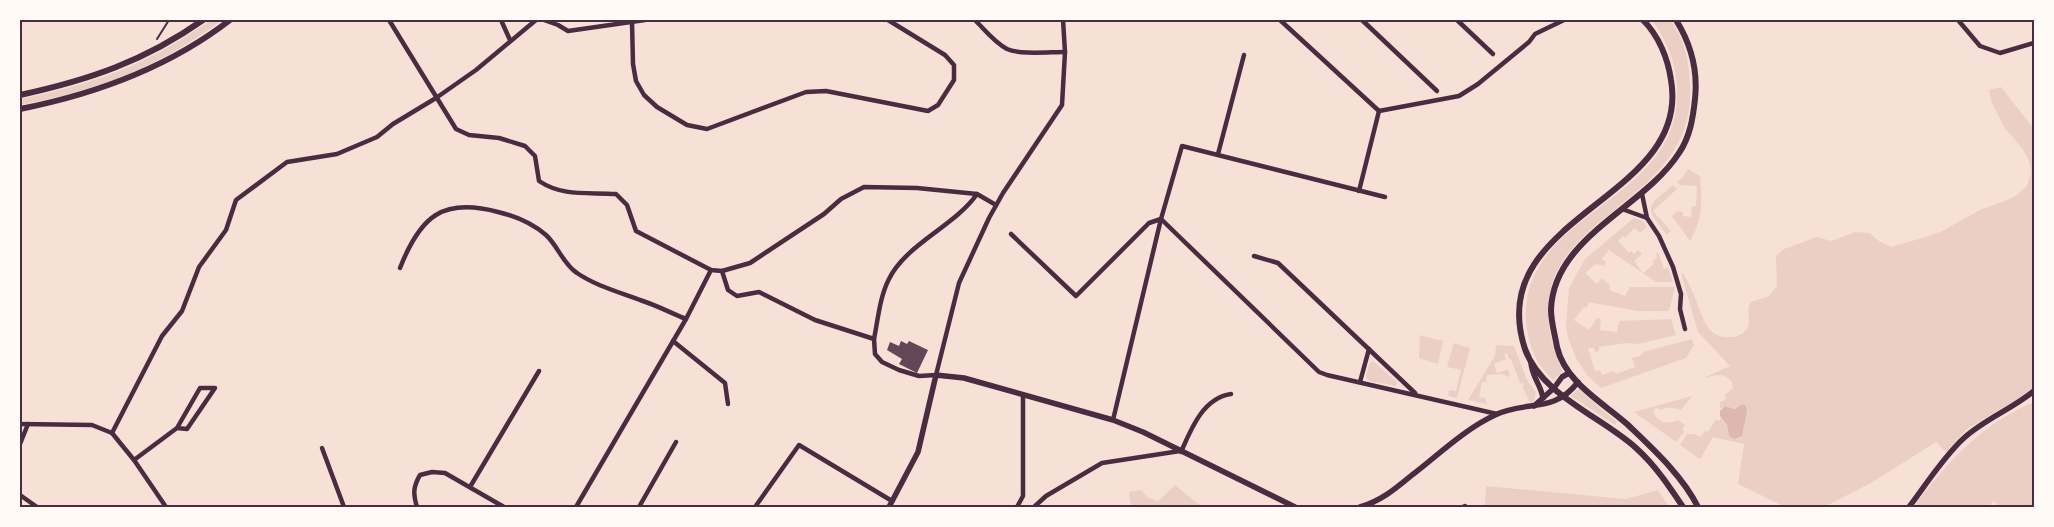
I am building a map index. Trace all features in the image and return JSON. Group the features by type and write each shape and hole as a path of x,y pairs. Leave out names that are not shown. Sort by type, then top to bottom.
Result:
{"main road":[{"path":"20,94 61,86 112,70 164,46 204,20"},
{"path":"20,109 64,100 115,84 158,66 203,40 230,20"},
{"path":"1643,20 1660,45 1668,62 1672,85 1671,111 1668,123 1652,154 1635,173 1575,221 1545,249 1536,261 1524,286 1520,324 1531,362 1554,388 1636,448 1670,486 1683,507"},
{"path":"1676,20 1687,39 1695,74 1696,90 1691,129 1679,153 1662,176 1578,247 1568,260 1557,283 1551,308 1558,350 1570,373 1669,466 1698,507"}],"street":[{"path":"390,20 456,129 469,135 500,138 525,146 535,156 539,181 550,188 562,192 616,194 627,205 636,230 711,270 722,271 750,263 824,214 841,199 864,187 917,188 977,194 996,205"},
{"path":"500,20 510,40"},
{"path":"112,433 162,336 182,311 199,267 226,230 236,200 288,162 337,154 364,144 476,70 536,20"},
{"path":"544,20 558,22 568,30 645,20"},
{"path":"632,22 633,64 636,80 644,95 666,114 687,125 707,129 806,92 834,92 928,111 938,105 954,80 954,66 945,55 888,20"},
{"path":"975,20 996,42 1008,49 1021,52 1065,52"},
{"path":"755,507 798,445 891,504 918,452 959,283 996,205 1062,105 1065,52 1064,20"},
{"path":"1280,20 1379,111"},
{"path":"1362,20 1436,91"},
{"path":"1457,20 1492,54"},
{"path":"1379,111 1459,96 1478,84 1529,42 1535,34 1564,20"},
{"path":"1958,20 1980,46 2000,54 2034,43"},
{"path":"1218,154 1244,55"},
{"path":"1359,191 1379,111"},
{"path":"1113,420 1161,219 1182,146 1385,197"},
{"path":"977,194 962,212 897,266 888,280 874,339 875,354 882,362 919,376 936,375 964,378 1113,420 1143,432 1295,507"},
{"path":"1642,194 1647,218 1670,257 1681,294 1680,309 1685,329"},
{"path":"400,268 411,242 438,213 456,207 488,209 518,219 540,230 553,242 568,266 585,278 686,319"},
{"path":"1622,209 1647,218"},
{"path":"1011,234 1076,296 1149,223 1161,219"},
{"path":"1161,219 1319,372 1497,414"},
{"path":"1254,256 1278,262 1416,394"},
{"path":"576,507 686,319 711,270"},
{"path":"722,271 728,290 737,296 759,292 815,320 874,339"},
{"path":"673,341 725,383 728,404"},
{"path":"1360,382 1368,348"},
{"path":"1531,362 1532,373 1540,386 1543,398"},
{"path":"470,486 539,371"},
{"path":"1534,406 1554,388 1562,377 1570,373"},
{"path":"1360,507 1377,501 1390,493 1460,437 1497,414 1550,404 1571,390 1578,382"},
{"path":"134,460 177,428 200,388 215,388 187,430 177,428"},
{"path":"1909,507 1963,439 1995,415 2022,402 2034,391"},
{"path":"1180,451 1201,413 1218,399 1231,394"},
{"path":"1017,507 1023,496 1023,395"},
{"path":"20,424 92,425 112,433 134,460 166,507"},
{"path":"20,444 28,424"},
{"path":"639,507 676,442"},
{"path":"322,448 344,507"},
{"path":"1034,507 1046,496 1102,463 1124,458 1180,451"},
{"path":"417,507 414,484 420,476 432,472 445,473 504,507"},
{"path":"20,495 36,507"}],"path":[{"path":"156,40 160,37 169,20"}],"shaded area":[{"path":"210,20 222,20 198,37 151,64 101,84 20,105 20,99 72,87 120,71 165,49"},
{"path":"1652,20 1671,20 1680,36 1686,53 1690,89 1683,132 1662,166 1573,248 1554,280 1548,320 1563,372 1554,381 1542,368 1534,354 1529,338 1526,321 1531,284 1547,255 1571,230 1628,185 1653,160 1671,130 1677,83 1667,46"},
{"path":"2001,87 2034,129 2034,387 1967,429 1946,452 1936,442 1871,483 1824,507 1785,507 1738,484 1744,444 1713,437 1700,459 1680,445 1687,434 1695,434 1700,437 1705,431 1708,432 1716,419 1719,421 1721,418 1727,425 1729,436 1738,439 1737,408 1727,406 1721,408 1720,411 1720,402 1726,399 1725,395 1733,388 1732,382 1721,375 1701,379 1730,366 1698,332 1681,273 1683,273 1695,297 1708,328 1717,335 1735,337 1742,334 1748,328 1748,309 1751,302 1769,296 1777,286 1776,256 1784,249 1817,237 1831,241 1856,232 1869,233 1891,247 1942,231 1980,210 2017,195 2027,186 2031,173 2029,160 2022,148 2004,127 1992,103 1989,90"},
{"path":"1688,169 1700,176 1701,194 1701,210 1690,241 1672,216 1677,211 1683,212 1683,216 1691,217 1692,206 1696,206 1697,186 1680,185 1677,182"},
{"path":"1673,185 1677,189 1653,211 1671,231 1667,235 1654,218 1651,208 1657,198"},
{"path":"1634,218 1643,221 1647,227 1640,233 1635,228 1625,238 1623,236 1618,241 1629,253 1631,251 1634,254 1638,250 1642,254 1634,261 1643,273 1654,264 1652,262 1657,257 1656,254 1658,252 1664,269 1668,267 1673,282 1656,282 1609,250 1602,259 1606,262 1604,266 1596,264 1585,273 1597,284 1602,278 1610,286 1609,290 1625,296 1630,287 1675,287 1669,311 1638,311 1588,302 1587,308 1584,307 1574,320 1589,330 1597,318 1601,319 1600,330 1617,332 1619,321 1671,319 1676,335 1638,344 1626,343 1599,347 1599,351 1595,352 1594,348 1588,348 1595,371 1600,370 1602,375 1614,371 1616,374 1635,367 1632,358 1640,356 1643,352 1692,339 1694,345 1686,358 1601,388 1587,375 1577,360 1568,338 1566,326 1569,288 1585,259"},
{"path":"1420,335 1443,341 1438,364 1419,358"},
{"path":"1454,343 1470,348 1457,398 1448,396 1449,390 1456,391 1461,370 1447,367"},
{"path":"1496,345 1514,346 1527,380 1536,392 1533,404 1531,404 1523,388 1524,384 1520,383 1507,353 1504,354 1506,359 1494,364 1497,373 1508,369 1510,376 1508,377 1503,374 1487,375 1486,382 1482,382 1479,397 1485,398 1487,404 1468,400 1495,356"},
{"path":"1373,361 1397,382 1396,386 1369,381 1366,378 1369,364"},
{"path":"1578,389 1617,422 1615,425 1571,396"},
{"path":"1692,396 1681,410 1669,408 1662,410 1656,408 1653,411 1657,418 1663,422 1678,420 1685,425 1682,429 1684,432 1676,442 1634,412"},
{"path":"2034,402 2034,507 2001,507 1993,501 1989,507 1913,507 1939,475 1967,446 1998,421"},
{"path":"1745,405 1747,410 1742,436 1735,439 1729,436 1727,425 1720,416 1720,411 1725,406 1735,409"},
{"path":"1175,485 1202,507 1131,507 1129,492 1141,490 1148,498 1158,501"},
{"path":"1486,486 1626,499 1658,490 1669,507 1485,507"}],"building":[{"path":"901,341 907,344 909,341 928,350 917,373 899,364 902,359 887,350 890,342 899,346"}]}
